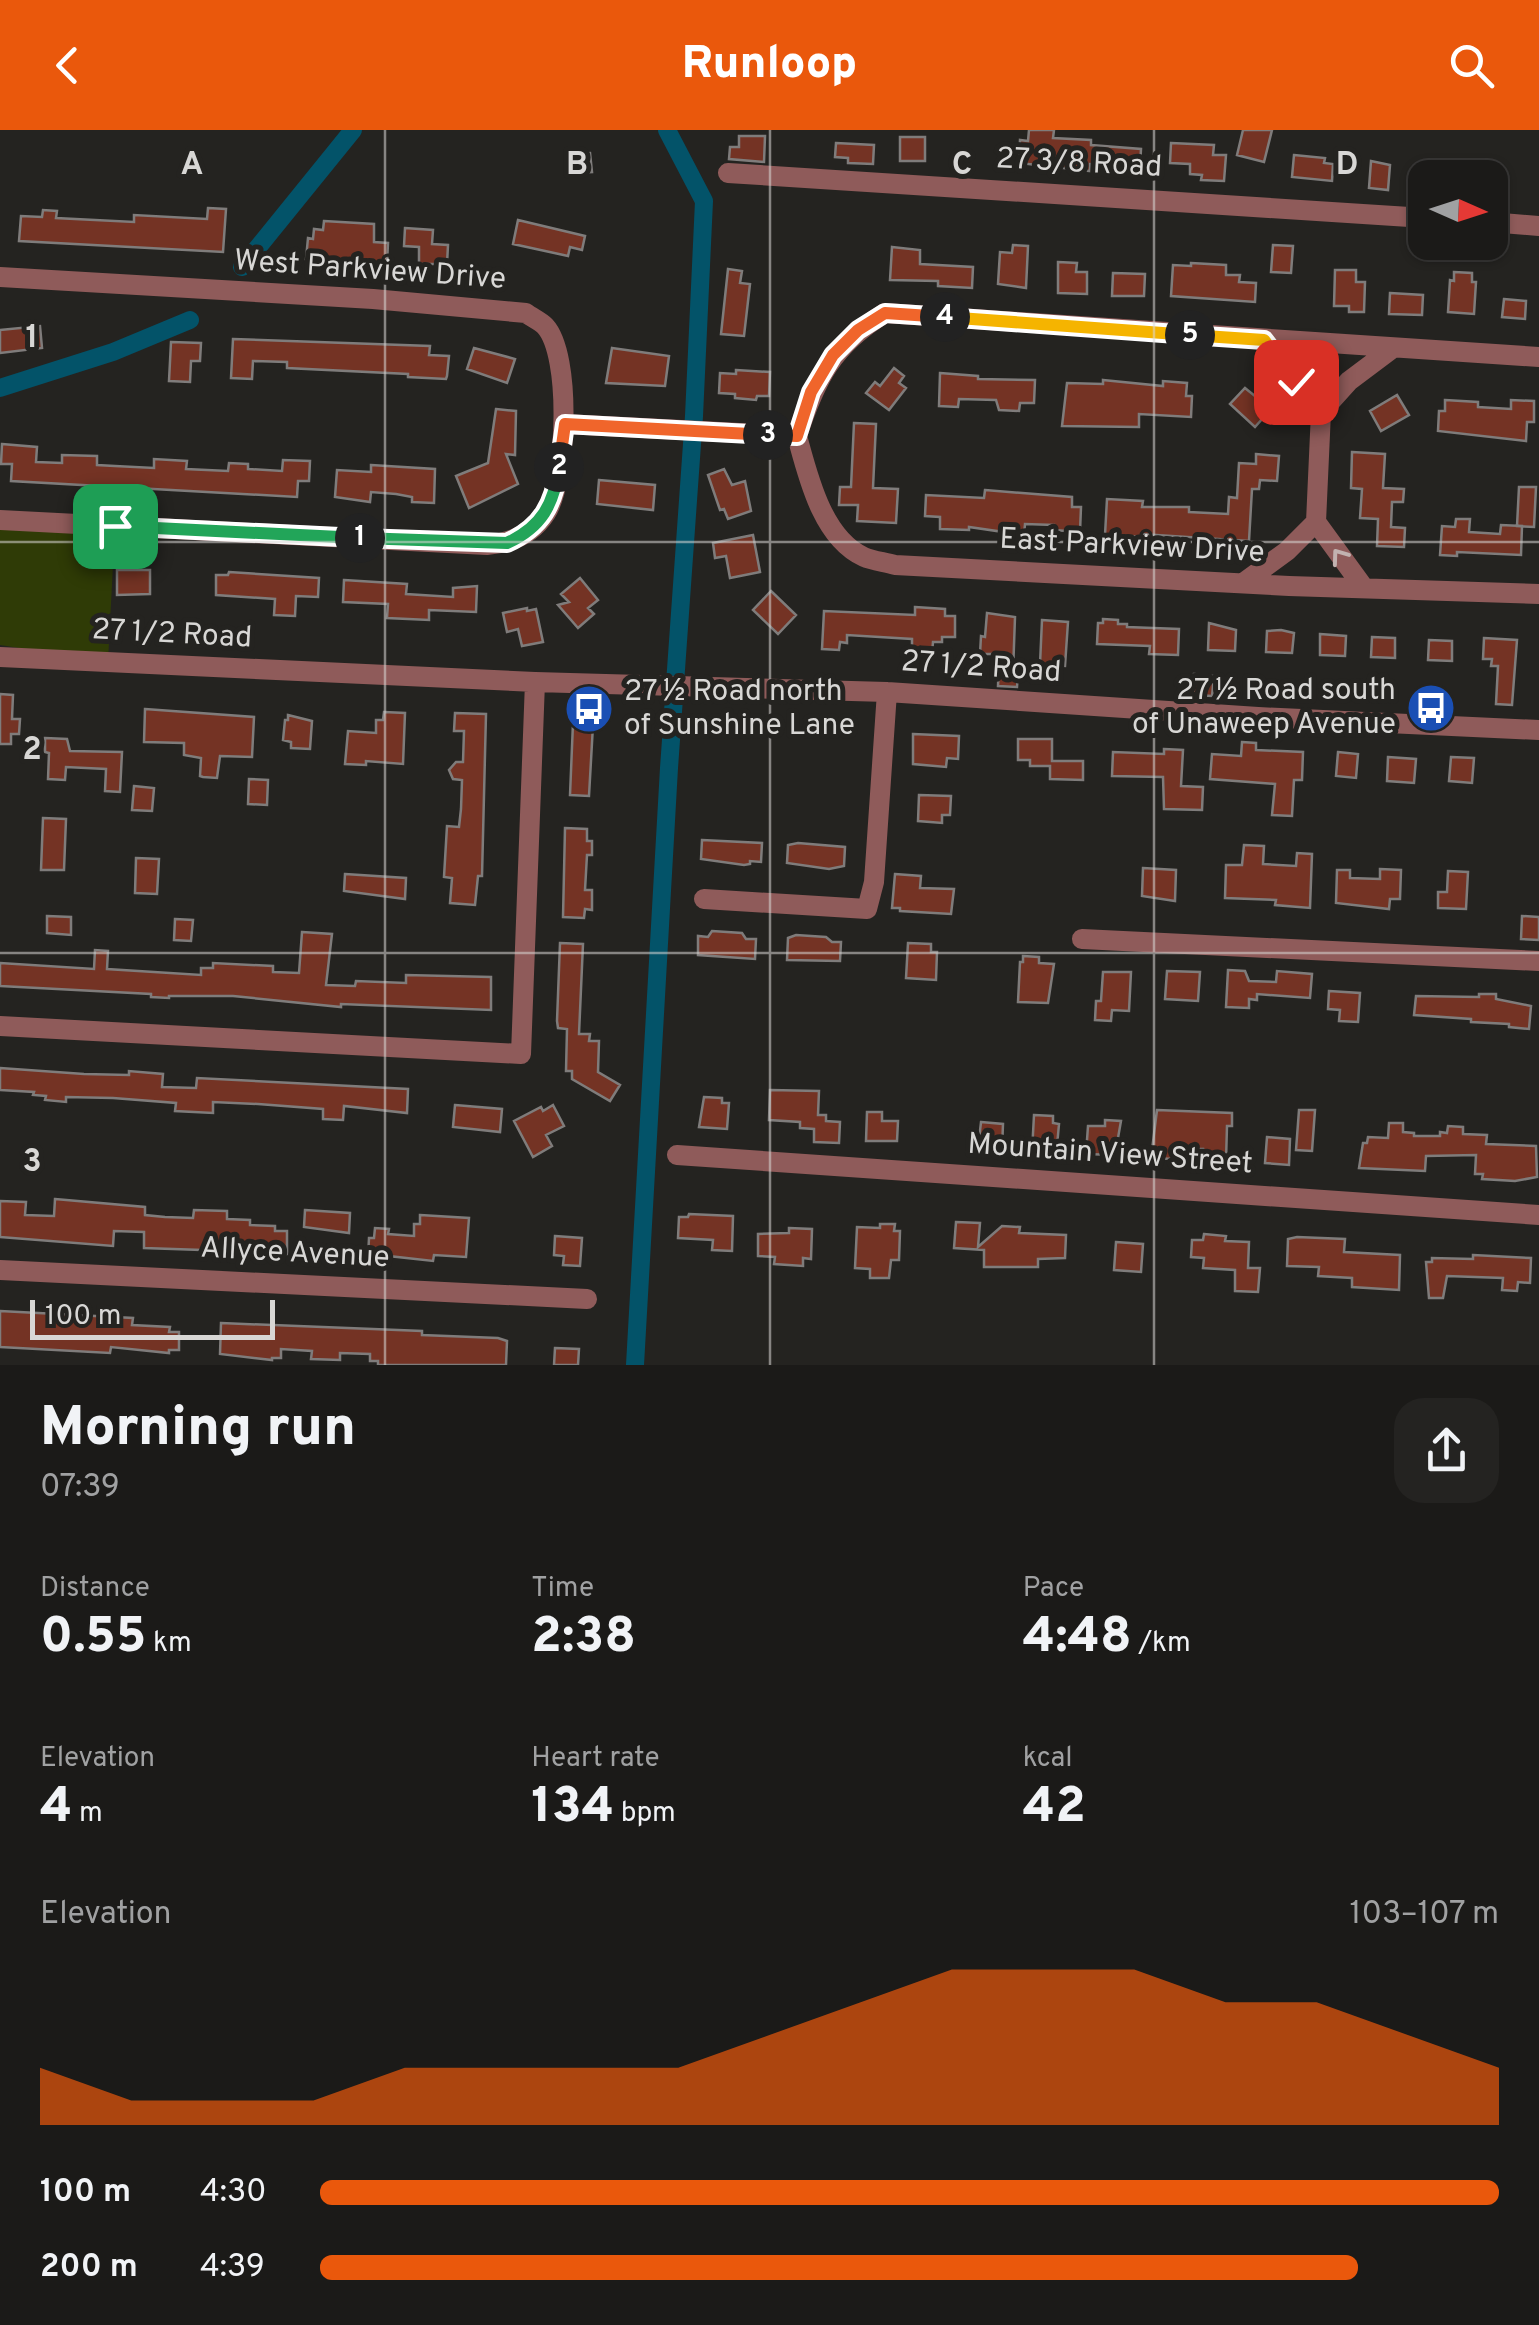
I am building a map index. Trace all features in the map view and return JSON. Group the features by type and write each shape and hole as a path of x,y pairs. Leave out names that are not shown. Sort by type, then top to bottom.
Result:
{"street":[{"name":"27 3/8 Road","path":"728,173 1408,217"},
{"path":"1508,223 1539,226"},
{"name":"West Parkview Drive","path":"0,277 373,299 526,313 546,327 557,350 565,424"},
{"path":"0,520 507,543 526,534 544,516 556,495 565,424 797,436 811,392 833,355 858,330 885,313 1539,357"},
{"path":"1264,340 1321,412"},
{"path":"1364,588 1316,522 1321,412 1349,381 1393,348"},
{"name":"East Parkview Drive","path":"797,436 806,471 828,522 862,556 894,565 1539,594"},
{"path":"1243,583 1287,551 1316,522"},
{"name":"27 1/2 Road","path":"0,658 535,682 886,692 1539,730"},
{"path":"0,1026 521,1054 535,682"},
{"path":"704,899 867,909 875,864 886,692"},
{"path":"1082,939 1539,961"},
{"name":"Mountain View Street","path":"677,1155 1539,1216"},
{"name":"Allyce Avenue","path":"0,1270 588,1300"}],"green space":[{"path":"0,525 115,526 108,662 0,645"}],"building":[{"path":"1029,130 1054,130 1053,138 1091,140 1091,145 1141,149 1140,167 1131,167 1131,171 1115,170 1115,165 1090,164 1090,171 1019,163 1020,140 1028,141"},
{"path":"1243,130 1272,130 1264,162 1237,155"},
{"path":"739,136 765,136 764,162 729,159 730,147 739,147"},
{"path":"900,137 925,137 925,161 900,161"},
{"path":"836,143 874,145 873,164 848,163 848,158 835,157"},
{"path":"1171,143 1214,145 1213,155 1226,155 1224,181 1201,180 1202,175 1190,174 1190,164 1170,163"},
{"path":"590,153 592,172 575,173 573,154"},
{"path":"1294,155 1325,158 1324,163 1333,164 1332,181 1292,177"},
{"path":"1371,161 1390,165 1388,190 1369,188"},
{"path":"208,208 226,209 223,252 19,241 21,216 42,217 43,210 57,211 56,218 134,222 134,215 207,219"},
{"path":"518,220 585,236 582,250 570,247 568,256 513,244"},
{"path":"324,221 374,224 374,242 388,243 387,264 306,259 308,238 313,239 314,229 323,230"},
{"path":"405,228 433,230 432,244 448,245 447,264 419,264 419,247 404,246"},
{"path":"1013,245 1028,246 1026,288 998,284 1000,252 1012,253"},
{"path":"1273,245 1293,246 1291,273 1271,272"},
{"path":"892,247 920,250 920,264 973,267 972,288 938,286 938,281 890,280"},
{"path":"1058,262 1077,263 1076,272 1087,272 1087,294 1058,293"},
{"path":"1173,265 1226,265 1226,275 1240,275 1239,282 1256,283 1255,302 1171,296"},
{"path":"728,269 742,271 740,283 750,284 744,336 721,334"},
{"path":"1335,270 1356,270 1356,282 1365,282 1364,312 1334,306"},
{"path":"1454,272 1472,273 1472,282 1476,282 1474,314 1448,312"},
{"path":"1113,273 1145,274 1144,296 1112,296"},
{"path":"1390,293 1423,295 1422,315 1389,314"},
{"path":"1504,299 1526,301 1525,319 1502,317"},
{"path":"40,326 42,348 0,353 0,330"},
{"path":"233,339 430,346 429,355 449,356 447,376 446,379 287,368 287,362 253,361 252,379 231,378"},
{"path":"171,342 201,343 200,361 191,361 190,382 169,381"},
{"path":"474,348 515,359 507,383 467,369"},
{"path":"612,348 669,356 665,386 606,383"},
{"path":"894,368 904,376 899,383 906,388 889,410 866,393 875,382 880,386"},
{"path":"736,370 770,372 769,396 757,396 756,400 719,393 720,373 736,374"},
{"path":"940,373 978,379 1035,380 1034,403 1020,403 1019,411 999,410 996,400 959,399 958,407 939,406"},
{"path":"1103,380 1163,386 1163,381 1187,383 1186,396 1192,396 1191,417 1139,414 1139,427 1062,426 1067,383 1103,384"},
{"path":"1245,388 1271,409 1255,427 1230,404"},
{"path":"1397,395 1409,415 1381,431 1370,411"},
{"path":"1445,400 1511,409 1511,400 1534,401 1534,422 1527,422 1526,441 1438,431 1439,411 1445,411"},
{"path":"496,409 516,411 515,455 506,454 518,484 469,508 456,476 488,463"},
{"path":"854,423 876,424 873,488 898,489 896,523 857,521 858,505 839,505 840,487 851,487"},
{"path":"2,444 37,447 36,462 62,463 62,455 97,456 97,465 154,468 154,459 187,461 186,469 228,471 229,463 248,464 248,469 282,471 283,460 310,461 309,481 298,481 297,497 11,481 12,464 1,464"},
{"path":"1352,452 1385,454 1383,488 1404,489 1403,502 1392,502 1391,527 1405,528 1404,547 1377,546 1378,519 1360,518 1362,489 1351,488"},
{"path":"1256,454 1279,456 1277,481 1260,480 1259,489 1252,489 1249,541 1105,535 1107,499 1143,501 1142,507 1189,507 1189,512 1228,514 1229,497 1237,498 1239,463 1256,464"},
{"path":"371,465 435,469 434,503 371,492 370,502 335,497 337,470 371,472"},
{"path":"724,469 732,485 745,481 751,511 728,519 724,509 720,510 708,475"},
{"path":"599,480 655,485 653,510 597,504"},
{"path":"1519,487 1536,487 1534,527 1517,526"},
{"path":"985,490 1072,497 1072,507 1081,507 1080,532 1054,530 1054,525 1025,524 1024,535 969,527 940,529 940,517 925,516 926,495 984,498"},
{"path":"1456,519 1470,519 1469,532 1500,534 1501,525 1522,526 1521,555 1440,555 1442,526 1455,527"},
{"path":"753,535 760,572 730,578 726,556 715,558 713,543"},
{"path":"117,570 150,570 150,594 117,595"},
{"path":"229,572 319,578 318,597 296,596 295,616 274,615 275,599 216,595 216,575"},
{"path":"580,578 598,600 588,608 594,614 578,628 558,605 569,602 561,594"},
{"path":"344,580 407,584 406,594 453,597 453,588 477,586 476,612 429,610 429,620 387,618 388,604 343,602"},
{"path":"771,591 796,615 778,634 753,610"},
{"path":"915,607 945,609 945,616 955,616 955,637 933,642 932,654 912,653 912,639 847,635 847,643 840,642 839,650 822,649 824,611 915,615"},
{"path":"536,609 543,642 522,646 518,629 507,632 503,613"},
{"path":"987,613 1015,617 1013,673 1018,673 1017,687 998,686 999,662 995,662 995,654 980,654"},
{"path":"1103,619 1118,620 1118,624 1127,627 1179,629 1178,655 1149,654 1150,646 1097,644 1098,623 1103,623"},
{"path":"1042,620 1068,622 1065,666 1040,664"},
{"path":"1209,623 1236,630 1235,651 1208,650"},
{"path":"1267,631 1294,633 1292,653 1266,652"},
{"path":"1320,634 1346,636 1345,656 1320,655"},
{"path":"1372,637 1395,638 1395,658 1371,657"},
{"path":"1484,638 1517,640 1512,705 1496,704 1498,666 1491,666 1492,659 1483,659"},
{"path":"1429,640 1452,641 1452,661 1428,660"},
{"path":"1194,674 1214,676 1212,696 1193,695"},
{"path":"0,694 13,695 12,719 20,719 19,734 11,734 11,744 0,744"},
{"path":"145,709 254,717 252,757 220,756 217,778 200,776 201,758 184,755 184,743 144,742"},
{"path":"384,712 405,713 403,764 345,764 348,731 376,733 376,720 383,720"},
{"path":"455,713 486,714 482,876 478,876 475,905 450,903 452,878 444,877 447,826 459,827 461,809 462,780 453,779 449,770 456,762 463,762 464,731 454,731"},
{"path":"288,715 312,721 310,749 291,748 291,742 283,740"},
{"path":"573,723 593,725 589,796 570,795"},
{"path":"913,734 959,736 958,759 947,758 946,767 913,764"},
{"path":"45,738 67,739 70,751 122,752 120,792 105,791 106,769 66,767 65,780 48,779"},
{"path":"1018,739 1052,739 1052,761 1083,761 1083,780 1050,779 1050,766 1030,766 1030,760 1018,760"},
{"path":"1242,742 1256,743 1256,750 1303,752 1302,780 1294,780 1292,816 1272,815 1275,784 1210,779 1212,754 1241,756"},
{"path":"1164,749 1183,750 1181,786 1203,787 1202,810 1164,809 1163,777 1112,776 1113,752 1164,754"},
{"path":"1338,752 1358,754 1356,778 1336,776"},
{"path":"1388,757 1416,759 1414,783 1387,781"},
{"path":"1451,757 1474,758 1472,783 1449,781"},
{"path":"249,779 268,780 267,805 248,804"},
{"path":"134,786 154,788 152,811 132,810"},
{"path":"919,795 951,796 950,815 942,815 942,823 918,821"},
{"path":"43,818 66,819 64,870 41,870"},
{"path":"565,828 587,829 587,841 592,841 585,890 592,890 592,910 585,909 584,918 563,917"},
{"path":"702,840 762,843 761,862 744,865 701,859"},
{"path":"788,845 845,847 844,866 829,869 787,863"},
{"path":"1244,845 1264,846 1263,864 1296,866 1297,853 1312,854 1310,908 1275,905 1276,900 1225,898 1226,865 1242,865"},
{"path":"136,858 159,859 157,894 135,893"},
{"path":"1143,868 1176,870 1175,901 1142,896"},
{"path":"1380,869 1401,870 1400,899 1390,899 1389,909 1336,903 1337,870 1350,870 1350,878 1380,879"},
{"path":"1448,871 1468,872 1466,909 1438,908 1438,892 1447,892"},
{"path":"345,874 406,878 405,899 344,891"},
{"path":"895,874 921,876 920,888 954,889 951,914 892,908"},
{"path":"47,916 71,917 71,935 47,933"},
{"path":"1522,916 1539,917 1539,940 1521,939"},
{"path":"175,919 193,920 191,941 174,940"},
{"path":"712,931 742,933 746,939 756,939 755,959 698,955 698,936 708,937"},
{"path":"302,932 332,934 326,985 355,986 356,981 406,983 406,975 491,977 491,1010 341,1007 233,996 169,998 0,986 0,963 94,969 95,950 108,951 107,969 201,975 201,968 213,968 213,963 273,966 273,972 299,973"},
{"path":"796,935 841,942 840,961 787,960 788,938"},
{"path":"560,943 583,944 579,1034 590,1034 589,1041 599,1041 598,1072 620,1085 610,1101 572,1079 572,1071 566,1071 567,1029 558,1028 557,1021"},
{"path":"908,943 931,944 931,952 937,952 936,980 906,978"},
{"path":"1023,956 1039,957 1039,963 1054,964 1048,1003 1018,1002"},
{"path":"1228,970 1245,971 1249,981 1276,982 1277,971 1312,974 1310,998 1257,994 1257,1000 1249,999 1249,1008 1226,1007"},
{"path":"1167,971 1200,972 1198,1001 1165,999"},
{"path":"1103,972 1131,972 1129,1011 1112,1010 1111,1021 1095,1020"},
{"path":"1329,991 1360,993 1358,1022 1339,1021 1340,1010 1328,1009"},
{"path":"1496,994 1496,999 1531,1006 1529,1029 1414,1015 1416,996"},
{"path":"0,1068 163,1074 162,1087 196,1088 197,1078 408,1089 407,1113 344,1106 343,1120 323,1119 323,1109 258,1104 213,1102 213,1113 175,1111 176,1103 113,1098 45,1100 46,1096 33,1095 34,1092 0,1090"},
{"path":"770,1090 819,1091 818,1115 826,1115 826,1121 840,1122 839,1143 814,1142 814,1129 800,1128 800,1122 769,1120"},
{"path":"704,1097 722,1098 722,1103 729,1103 727,1129 699,1127"},
{"path":"455,1105 502,1109 500,1132 453,1127"},
{"path":"553,1105 564,1126 546,1135 552,1146 533,1157 514,1121"},
{"path":"1157,1110 1232,1113 1232,1126 1227,1126 1226,1161 1203,1160 1203,1149 1174,1149 1174,1159 1151,1158"},
{"path":"1299,1110 1315,1110 1312,1151 1296,1150"},
{"path":"867,1112 882,1112 882,1121 898,1121 897,1141 866,1141"},
{"path":"1034,1115 1053,1116 1053,1123 1059,1124 1056,1157 1041,1157 1041,1152 1032,1152"},
{"path":"1105,1120 1121,1121 1115,1155 1086,1154 1088,1126 1105,1126"},
{"path":"981,1122 1003,1124 1002,1150 978,1148"},
{"path":"1389,1123 1403,1123 1403,1132 1414,1136 1440,1136 1440,1132 1447,1133 1448,1126 1463,1127 1463,1134 1487,1135 1486,1144 1536,1146 1537,1177 1515,1181 1482,1179 1483,1174 1475,1174 1476,1155 1426,1156 1425,1171 1359,1168 1363,1143 1367,1143 1368,1137 1388,1138"},
{"path":"1267,1137 1290,1139 1289,1165 1265,1163"},
{"path":"55,1199 145,1207 145,1215 165,1217 193,1218 194,1210 227,1211 227,1219 250,1220 250,1225 275,1226 275,1231 287,1231 287,1254 247,1257 231,1255 231,1251 144,1248 144,1232 114,1231 113,1246 0,1237 0,1201 26,1202 25,1215 54,1216"},
{"path":"305,1210 350,1213 349,1233 304,1227"},
{"path":"420,1215 469,1218 466,1257 434,1255 433,1261 368,1258 369,1238 374,1238 375,1228 389,1229 388,1234 414,1236 414,1224 420,1224"},
{"path":"733,1216 732,1251 712,1250 713,1240 678,1238 679,1217"},
{"path":"956,1222 980,1223 978,1247 1002,1226 1020,1227 1019,1233 1066,1235 1065,1258 1038,1259 1038,1267 984,1267 984,1250 954,1248"},
{"path":"880,1224 895,1224 894,1231 900,1231 899,1260 891,1260 889,1278 870,1278 870,1269 855,1268 857,1227 880,1228"},
{"path":"789,1228 812,1229 811,1259 803,1258 803,1266 774,1264 775,1257 758,1256 758,1234 789,1233"},
{"path":"1204,1234 1226,1236 1225,1241 1249,1242 1248,1268 1260,1268 1258,1292 1235,1291 1235,1270 1203,1268 1204,1258 1191,1257 1192,1240 1203,1240"},
{"path":"555,1236 582,1238 580,1266 563,1265 564,1256 554,1255"},
{"path":"1288,1239 1345,1239 1344,1252 1400,1255 1399,1290 1352,1287 1352,1278 1318,1276 1319,1267 1287,1266"},
{"path":"1116,1242 1143,1244 1141,1272 1114,1270"},
{"path":"1473,1255 1531,1258 1530,1283 1518,1282 1517,1291 1502,1290 1503,1278 1447,1276 1443,1298 1429,1298 1426,1262 1432,1262 1432,1258 1473,1259"},
{"path":"0,1311 133,1318 132,1325 170,1327 169,1332 179,1332 179,1350 169,1353 111,1347 110,1353 0,1347"},
{"path":"221,1323 498,1338 507,1341 506,1365 378,1365 378,1361 370,1361 370,1354 340,1353 340,1360 311,1359 312,1351 281,1349 281,1358 272,1360 220,1354"},
{"path":"555,1348 579,1349 578,1365 554,1365"}],"waterway":[{"path":"242,267 353,130"},
{"path":"635,1365 704,201 667,130"},
{"path":"0,388 113,352 190,320"}],"place":[{"name":"27 ½ Road south of Unaweep Avenue","path":"1431,708"},
{"name":"27 ½ Road north of Sunshine Lane","path":"589,709"}],"route":[{"path":"115,526 507,543 526,534 544,516 556,495 565,424 797,436 811,392 833,355 858,330 885,313 1264,340 1296,382"}]}
